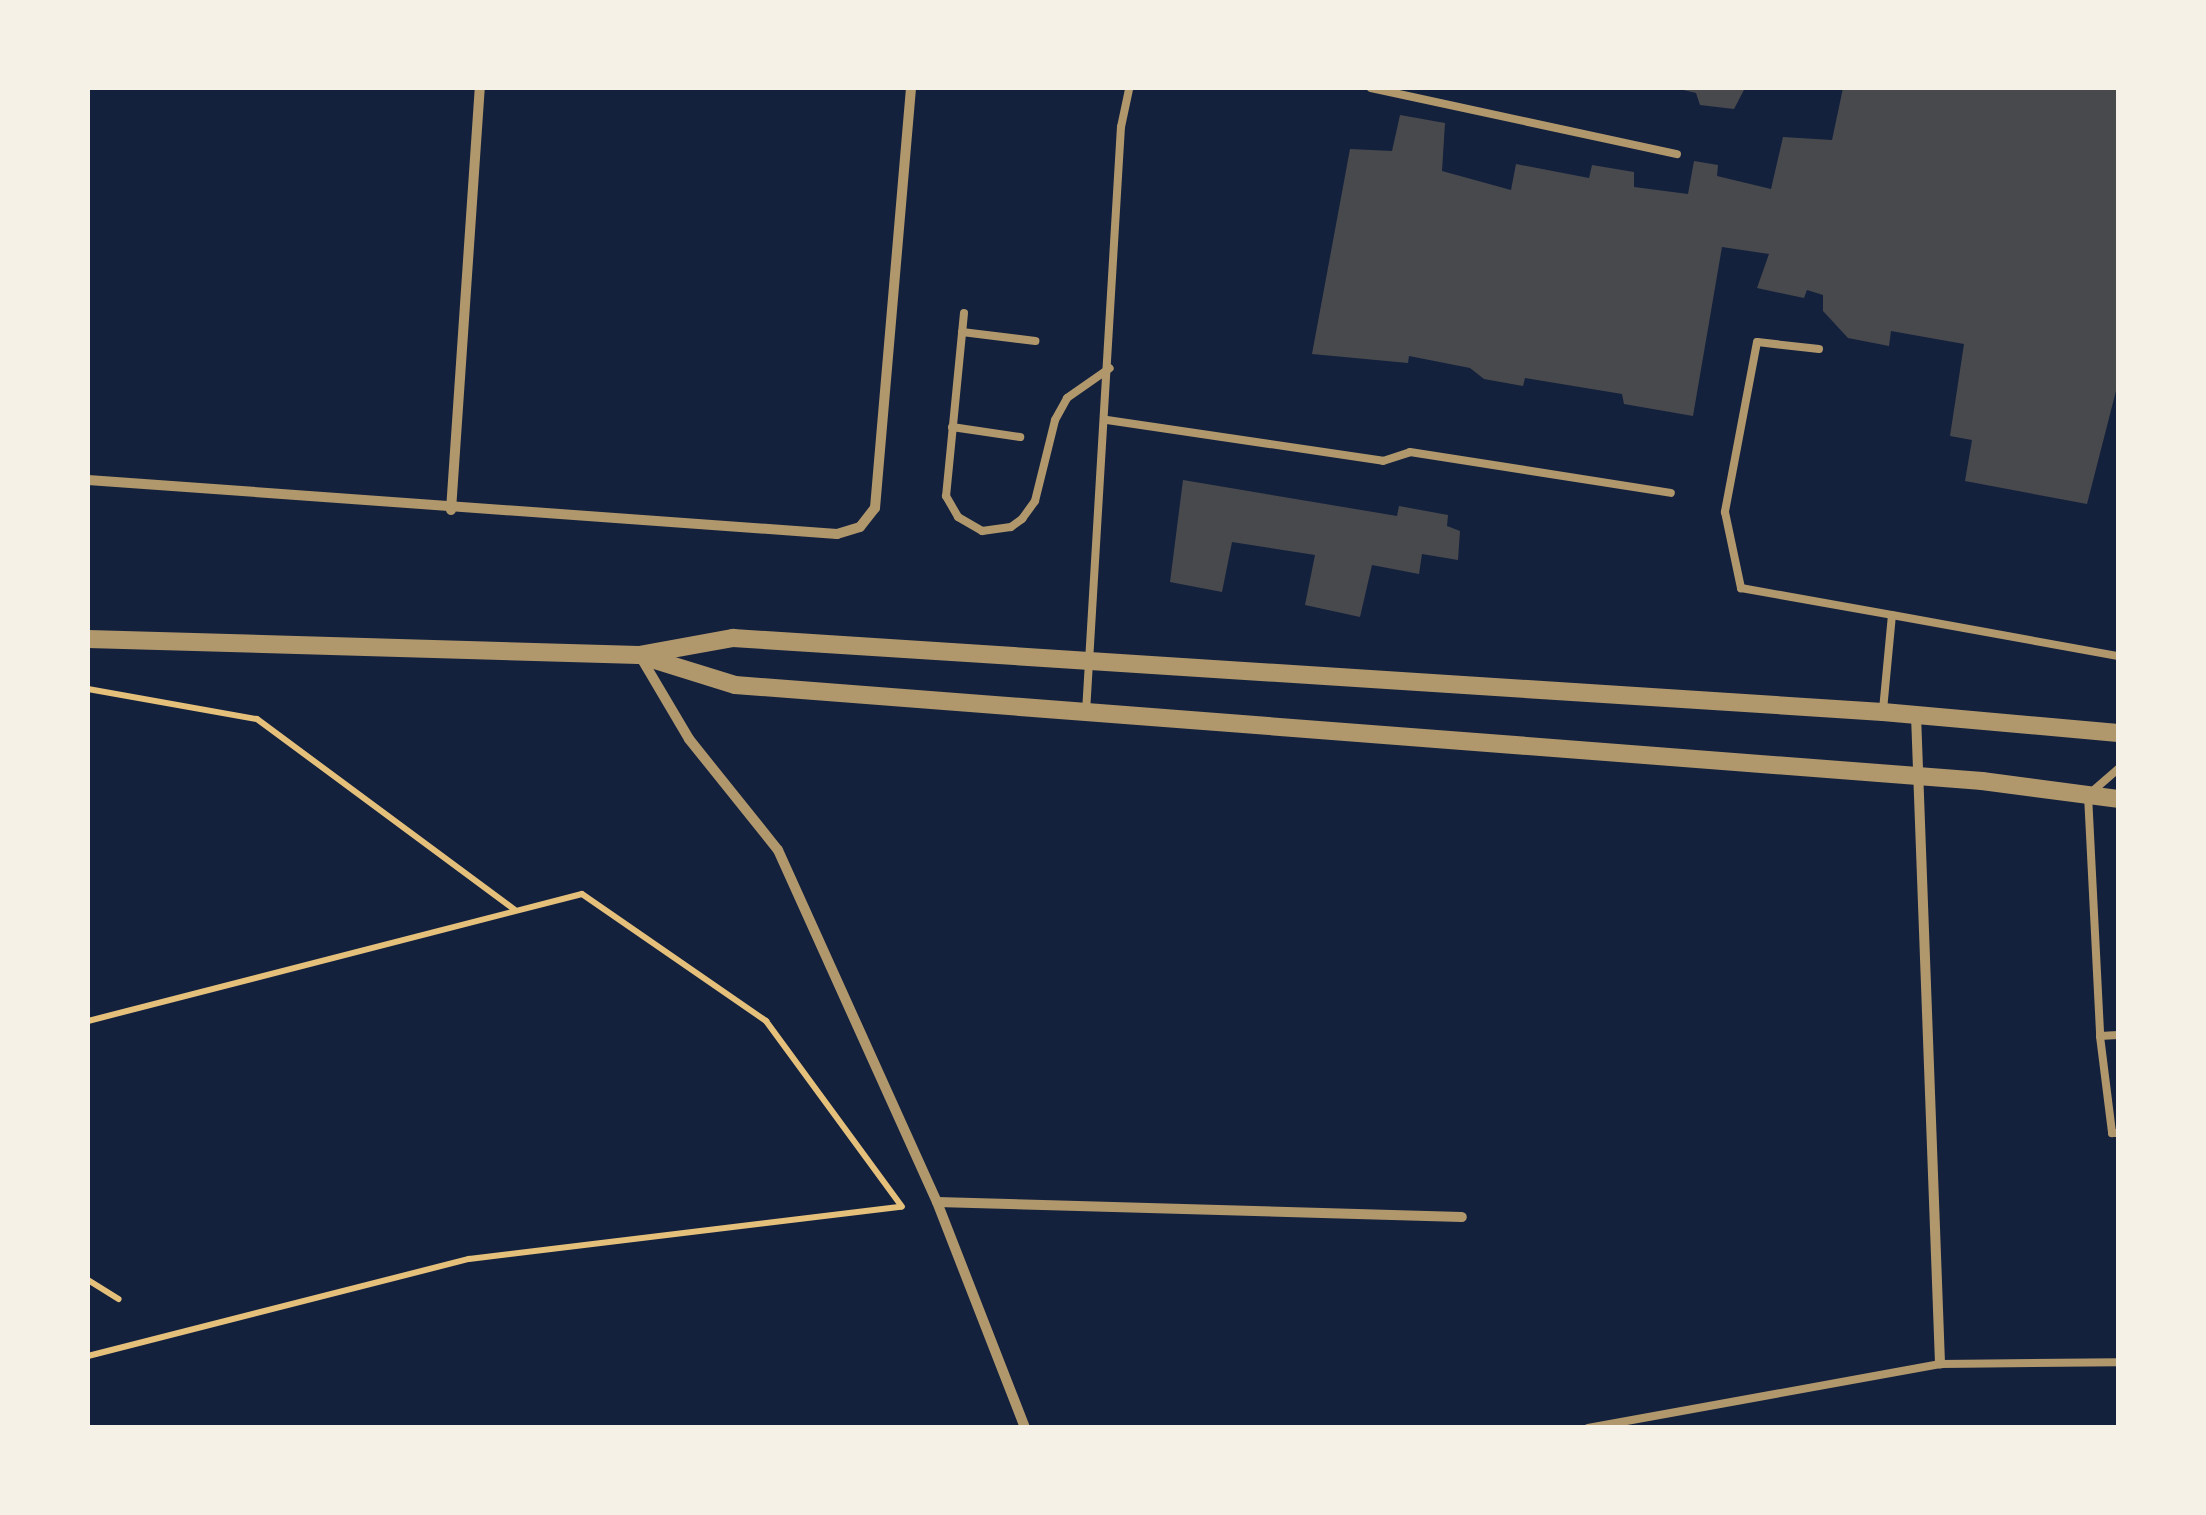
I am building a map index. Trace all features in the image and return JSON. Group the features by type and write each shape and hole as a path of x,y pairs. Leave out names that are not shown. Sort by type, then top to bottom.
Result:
{"street":[{"path":"451,510 480,88"},
{"path":"88,480 451,510 837,534 860,527 874,508 911,88"},
{"path":"88,639 640,655 733,638 1089,665 1882,712 2118,734"},
{"path":"640,655 735,685 1918,778 2118,798"},
{"path":"640,655 689,738 778,850 937,1202 1025,1428"},
{"path":"1916,715 1940,1364"},
{"path":"937,1202 1462,1216"}],"lane":[{"path":"1086,712 1107,420 1121,127 1130,88"},
{"path":"1371,88 1678,154"},
{"path":"964,313 946,496 958,517 982,531 1011,528 1036,501 1055,420 1067,398 1110,368"},
{"path":"962,332 1035,341"},
{"path":"1819,348 1757,342 1725,512 1741,588 2118,656"},
{"path":"1107,420 1383,461 1410,452 1671,493"},
{"path":"952,427 1020,437"},
{"path":"1882,712 1892,615"},
{"path":"2118,770 2088,795 2100,1036 2112,1134 2118,1133"},
{"path":"2100,1036 2118,1035"},
{"path":"1588,1428 1940,1364 2118,1362"}],"path":[{"path":"88,690 257,719 516,910"},
{"path":"88,1021 582,894 766,1021 902,1207"},
{"path":"88,1356 469,1259 937,1202"},
{"path":"88,1280 119,1299"}],"building":[{"path":"1675,88 1745,88 1734,109 1700,105 1696,93"},
{"path":"1843,88 2118,88 2118,383 2087,504 1965,481 1972,440 1950,436 1964,344 1891,331 1889,346 1848,338 1823,311 1823,295 1807,290 1804,298 1757,288 1769,254 1722,247 1693,416 1624,404 1622,394 1525,378 1523,386 1484,379 1470,368 1409,356 1408,363 1312,354 1350,149 1392,151 1400,115 1445,123 1442,171 1511,190 1516,164 1589,178 1592,165 1634,172 1634,187 1688,194 1694,161 1718,165 1717,176 1771,189 1783,137 1832,140"},
{"path":"1183,480 1397,516 1399,506 1448,515 1447,526 1460,531 1458,560 1422,554 1419,574 1372,565 1360,617 1305,605 1315,555 1232,542 1222,592 1170,582"}]}
